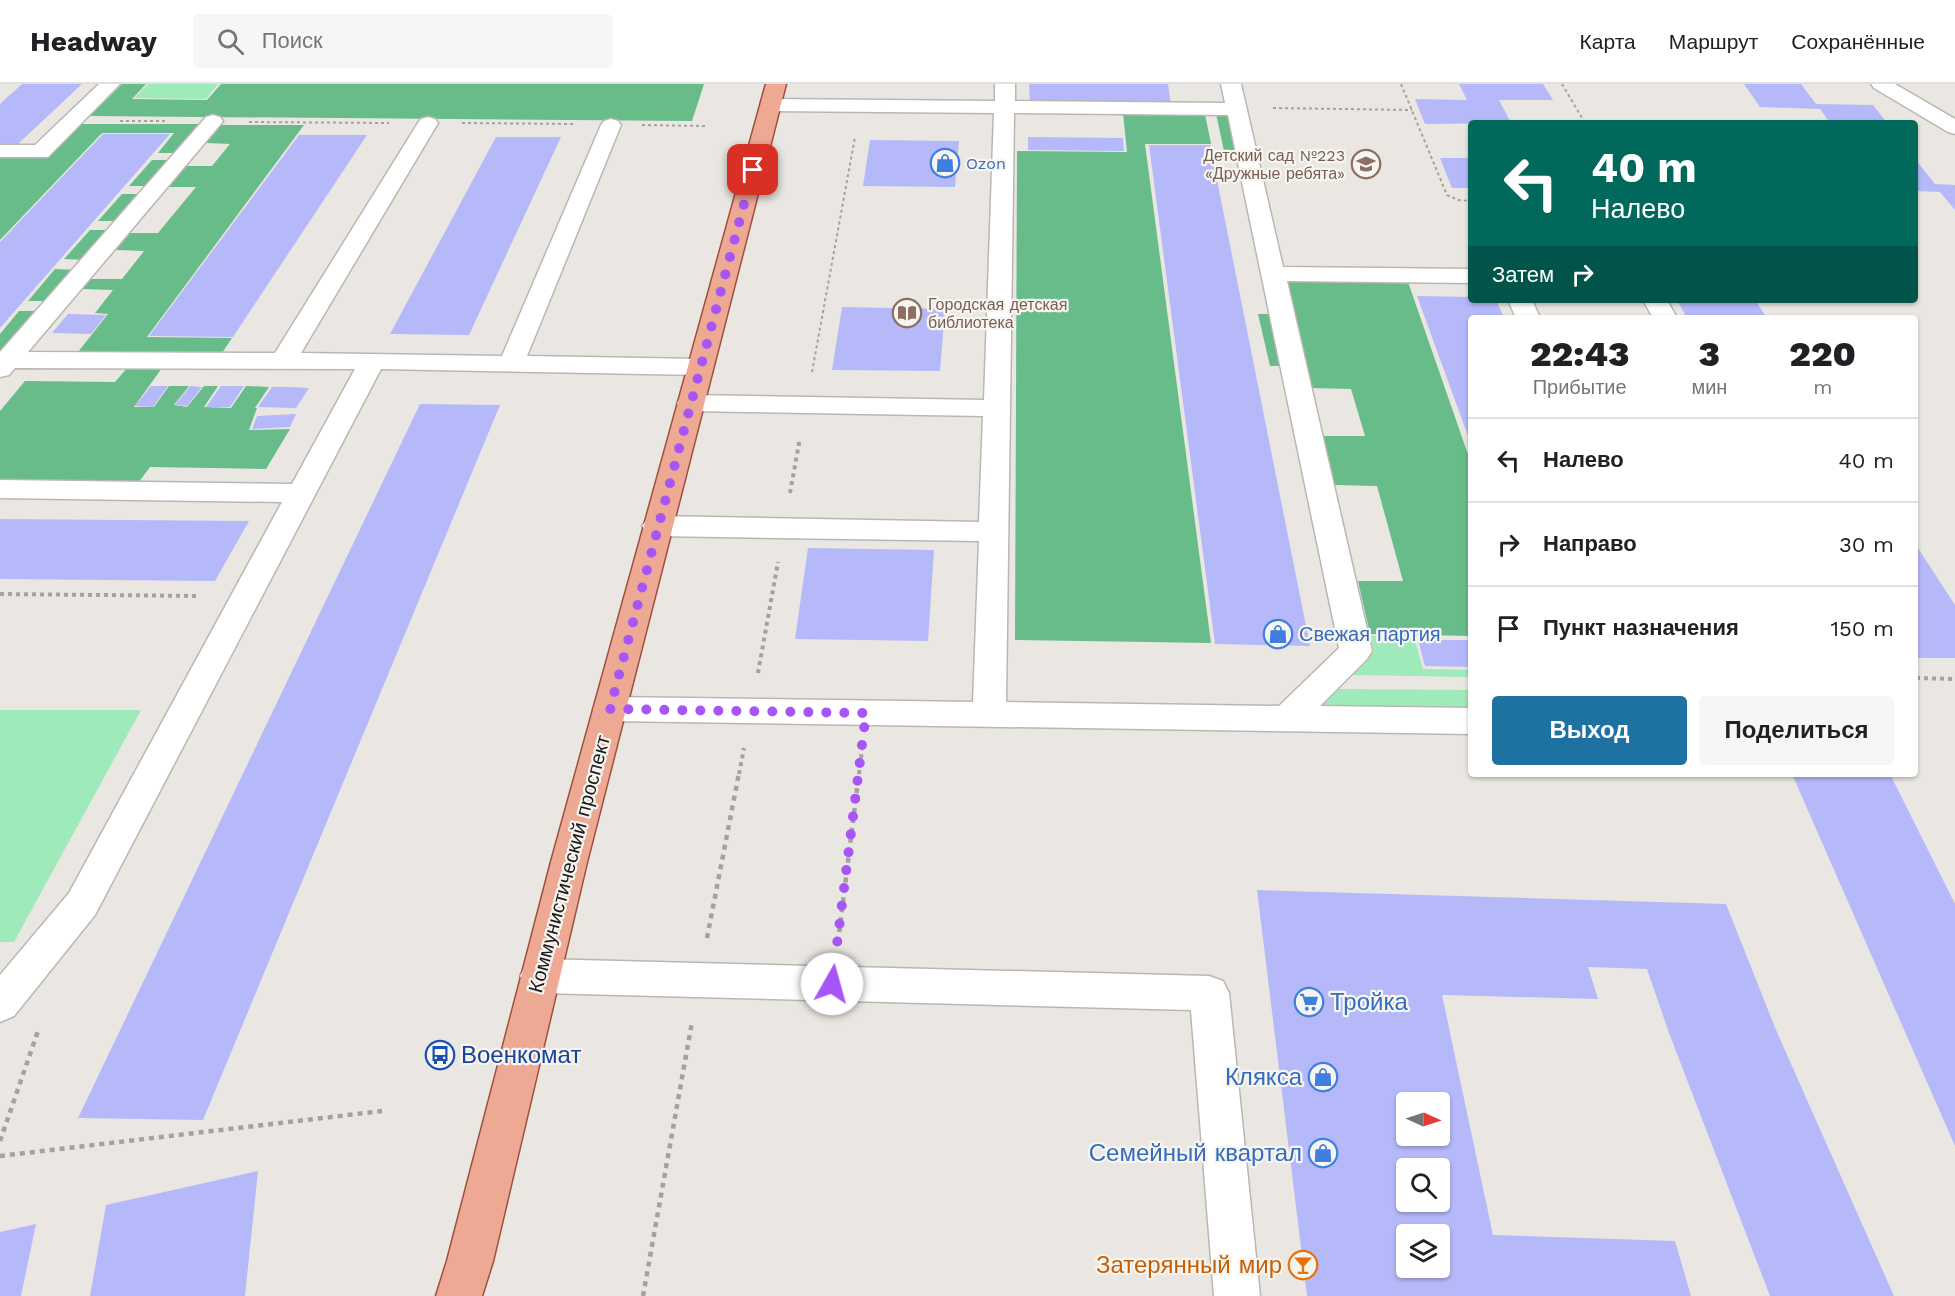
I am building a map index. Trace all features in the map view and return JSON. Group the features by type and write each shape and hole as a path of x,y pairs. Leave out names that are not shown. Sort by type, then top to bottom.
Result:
{"main road":[{"name":"Коммунистический проспект","path":"459,1296 470,1261 540,976 657,526 773,94"}],"lane":[{"path":"0,151 40,152 110,84"},
{"path":"1881,84 1955,129"},
{"path":"1903,84 1924,109"},
{"path":"773,94 1234,96 1356,651 1286,719"},
{"path":"990,716 992,532 1005,95"},
{"path":"3,363 213,122"},
{"path":"283,361 428,123"},
{"path":"511,364 611,125"},
{"path":"1273,274 1468,276"},
{"path":"3,363 372,361 700,367"},
{"path":"0,1005 82,904 372,361"},
{"path":"690,403 996,408"},
{"path":"0,489 302,493"},
{"path":"657,526 992,532"},
{"path":"610,709 1468,721"},
{"path":"540,976 1209,993 1237,1296"}],"path":[{"path":"1401,84 1447,195 1458,200 1468,201"},
{"path":"1562,84 1583,120"},
{"path":"1234,96 1412,110"},
{"path":"73,120 705,126"},
{"path":"0,594 246,596"},
{"path":"1918,678 1955,679"},
{"path":"832,984 866,713"},
{"path":"0,1156 382,1111"}],"green space":[{"path":"122,84 146,84 132,99 207,100 221,84 704,84 692,121 90,116"},
{"path":"148,84 218,84 206,99 134,98"},
{"path":"1123,113 1205,114 1211,144 1145,144 1211,643 1015,640 1017,151 1127,152"},
{"path":"1216,114 1229,114 1240,160 1226,160"},
{"path":"82,124 204,124 180,153 158,153 174,133 102,133 0,240 0,155 49,155"},
{"path":"221,125 304,125 147,337 232,338 222,353 78,352 108,314 95,313 113,290 82,289 91,279 122,279 144,251 116,250 130,233 158,233 196,187 169,187 186,166 212,166 230,144 206,143"},
{"path":"152,160 173,160 151,186 129,186"},
{"path":"122,194 144,194 121,221 98,221"},
{"path":"90,230 113,230 87,260 64,259"},
{"path":"55,269 79,270 52,301 28,301"},
{"path":"1284,281 1408,282 1468,454 1468,636 1370,634 1358,581 1403,581 1377,486 1334,485 1322,436 1365,436 1351,389 1310,388"},
{"path":"19,311 42,311 0,356 0,334"},
{"path":"1258,314 1275,314 1287,366 1270,366"},
{"path":"127,368 162,368 134,407 154,407 169,386 189,386 174,405 187,407 204,386 218,386 204,407 231,408 246,386 269,387 255,408 257,408 249,430 290,429 266,469 150,467 138,483 0,482 0,411 25,381 115,382"},
{"path":"1371,636 1414,637 1423,669 1468,670 1468,677 1349,675 1374,652"},
{"path":"1337,689 1468,690 1468,711 1315,709"},
{"path":"0,710 141,710 14,942 0,942"}],"building":[{"path":"22,84 82,84 18,144 0,144 0,104"},
{"path":"1029,84 1168,84 1171,104 1030,103"},
{"path":"1459,84 1543,84 1553,100 1499,100 1509,120 1468,120 1468,124 1425,124 1415,99 1467,100"},
{"path":"1744,84 1801,84 1816,104 1873,105 1885,120 1828,120 1820,109 1760,107"},
{"path":"103,134 170,134 0,328 0,242"},
{"path":"299,135 367,135 233,337 149,336"},
{"path":"496,137 561,137 469,335 390,334"},
{"path":"1028,137 1123,138 1124,151 1028,150"},
{"path":"870,140 959,141 955,187 863,186"},
{"path":"1149,145 1210,145 1310,646 1215,644"},
{"path":"1440,158 1468,158 1468,188 1452,188"},
{"path":"1918,163 1935,184 1955,185 1955,210 1940,192 1918,191"},
{"path":"1417,296 1468,297 1468,303 1497,303 1503,315 1468,315 1468,436"},
{"path":"1679,303 1757,303 1765,315 1685,315"},
{"path":"842,307 945,309 940,371 832,370"},
{"path":"68,314 106,315 91,334 52,333"},
{"path":"151,386 168,386 153,407 135,406"},
{"path":"190,386 202,387 187,406 175,405"},
{"path":"221,386 244,386 230,407 206,407"},
{"path":"272,387 309,388 296,408 258,407"},
{"path":"420,404 500,405 203,1120 78,1118"},
{"path":"296,414 290,427 252,429 257,416"},
{"path":"0,519 249,521 215,581 0,579"},
{"path":"808,548 934,550 928,641 795,639"},
{"path":"1918,548 1955,605 1955,658 1918,658"},
{"path":"1418,640 1468,640 1468,667 1425,666"},
{"path":"1793,777 1892,777 1955,904 1955,1146"},
{"path":"1257,890 1726,904 1776,1030 1894,1296 1770,1296 1669,1033 1647,969 1588,967 1598,999 1442,995 1493,1235 1675,1241 1691,1296 1307,1296"},
{"path":"258,1171 245,1296 90,1296 106,1205"},
{"path":"36,1224 21,1296 0,1296 0,1232"}],"place":[{"name":"Ozon","path":"945,163"},
{"name":"Детский сад №223 «Дружные ребята»","path":"1366,164"},
{"name":"Городская детская библиотека","path":"907,313"},
{"name":"Свежая партия","path":"1278,634"},
{"name":"Тройка","path":"1309,1002"},
{"name":"Военкомат","path":"440,1055"},
{"name":"Клякса","path":"1323,1077"},
{"name":"Семейный квартал","path":"1323,1153"},
{"name":"Затерянный мир","path":"1303,1265"}],"route":[{"path":"753,170 610,709 866,713 832,984"}]}
